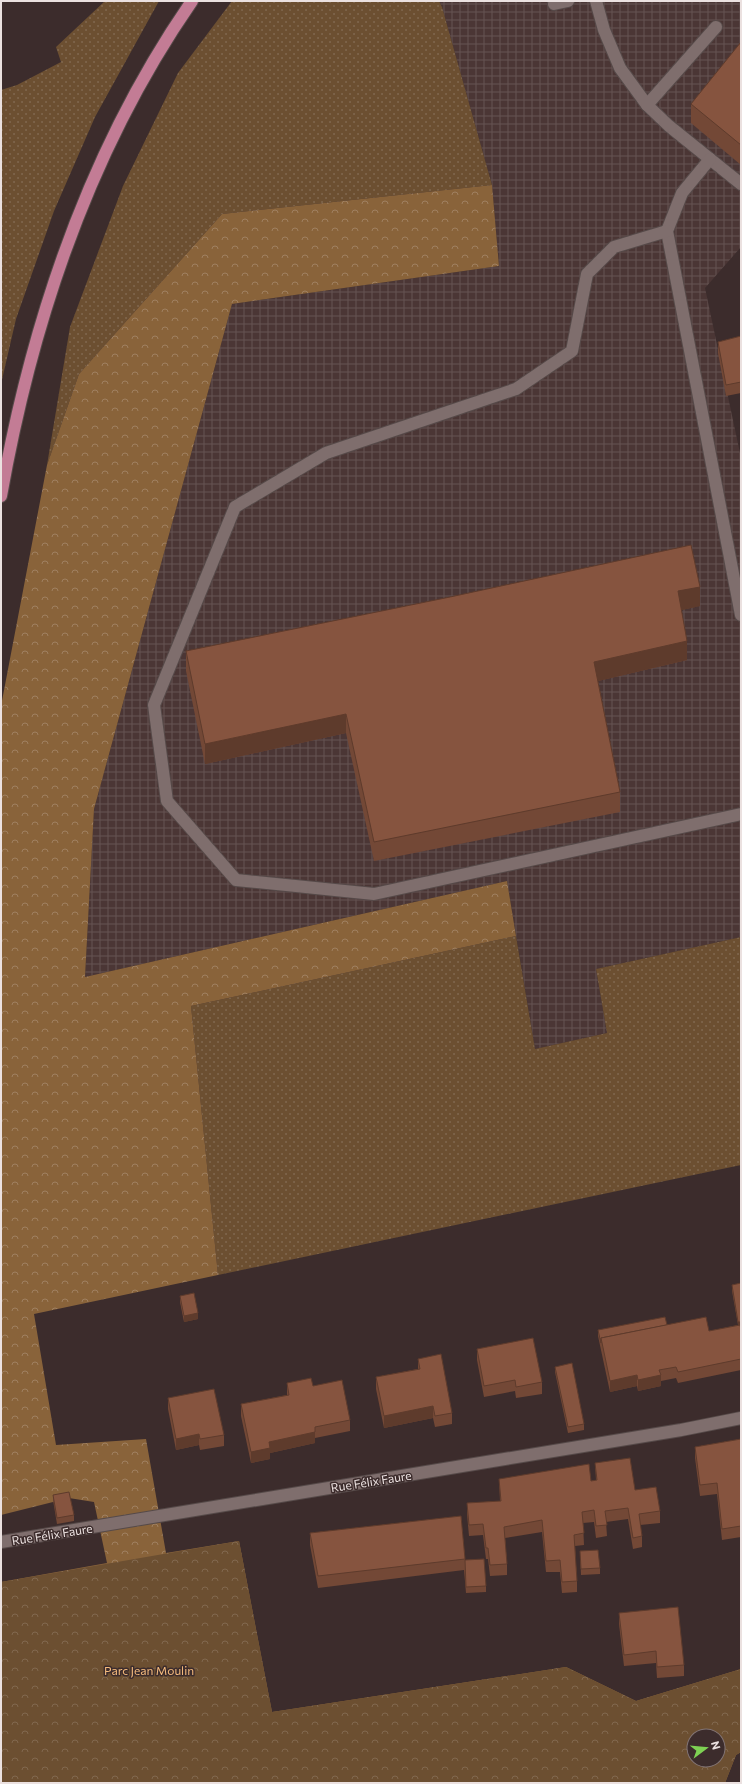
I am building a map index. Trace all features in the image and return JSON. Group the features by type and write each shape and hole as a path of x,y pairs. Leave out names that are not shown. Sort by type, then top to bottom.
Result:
{"highway":[{"path":"1,496 12,436 42,323 63,255 84,202 112,140 144,78 192,1"}],"street":[{"path":"554,4 568,1"},
{"path":"596,1 604,30 620,68 647,105 669,126 741,184"},
{"path":"647,105 716,27"},
{"path":"710,159 682,193 667,231 741,615"},
{"path":"667,231 614,247 587,274 572,351 516,389 326,453 235,507 154,705 167,801 236,880 374,894 741,814"},
{"name":"Rue Félix Faure","path":"1,1542 681,1430 741,1418"}],"shaded area":[{"path":"439,1 741,1 741,247 705,288 741,458 741,937 596,969 607,1033 535,1049 507,881 85,977 94,809 232,304 499,266 492,185 442,7"}],"green space":[{"path":"105,1 159,1 95,117 54,211 16,319 1,384 1,90 17,85 61,62 56,47"},
{"path":"232,1 439,1 442,7 492,185 222,214 79,374 47,465 70,327 123,186 178,73"},
{"path":"492,185 499,266 232,304 94,809 85,977 507,881 516,936 191,1006 218,1275 34,1314 56,1445 146,1439 166,1553 239,1541 272,1712 566,1667 636,1701 741,1669 741,1752 736,1755 725,1783 1,1783 1,1582 107,1563 94,1502 69,1498 1,1515 1,706 47,465 79,374 222,214"},
{"path":"516,936 535,1049 607,1033 596,969 741,937 741,1165 218,1275 191,1006"},
{"name":"Parc Jean Moulin","path":"239,1541 272,1712 566,1667 636,1701 741,1669 741,1752 736,1755 725,1783 1,1783 1,1582"}],"building":[{"path":"741,42 741,145 691,104"},
{"path":"741,336 741,382 726,385 718,342"},
{"path":"691,545 700,587 678,591 687,641 594,662 620,792 374,842 346,714 205,744 186,651 450,597"},
{"path":"741,1283 741,1322 738,1322 732,1285"},
{"path":"194,1293 198,1313 184,1316 180,1296"},
{"path":"665,1317 667,1325 601,1338 601,1343 598,1330"},
{"path":"706,1317 709,1331 740,1325 741,1359 678,1372 676,1367 659,1370 661,1375 638,1380 637,1375 610,1381 601,1338"},
{"path":"533,1338 542,1382 516,1387 515,1380 484,1386 477,1349"},
{"path":"441,1354 452,1413 435,1416 433,1406 384,1416 376,1377 420,1369 418,1359"},
{"path":"572,1363 584,1424 568,1427 555,1367"},
{"path":"311,1378 313,1386 342,1380 350,1420 315,1427 315,1432 269,1442 270,1448 251,1452 241,1404 289,1395 287,1383"},
{"path":"214,1389 224,1435 200,1439 199,1434 176,1439 168,1398"},
{"path":"741,1439 741,1526 722,1529 717,1483 700,1485 695,1447"},
{"path":"630,1458 635,1490 656,1487 660,1511 639,1514 642,1536 633,1538 628,1508 605,1511 607,1525 596,1526 594,1510 582,1512 584,1533 574,1535 577,1581 562,1582 560,1560 546,1561 542,1520 504,1527 507,1564 490,1565 483,1524 469,1525 467,1503 501,1501 499,1479 589,1464 591,1481 597,1480 595,1463"},
{"path":"69,1492 74,1515 57,1518 53,1495"},
{"path":"461,1516 465,1559 318,1576 310,1533"},
{"path":"598,1550 600,1568 581,1569 580,1551"},
{"path":"484,1559 486,1586 466,1587 465,1560"},
{"path":"678,1607 684,1665 657,1667 656,1651 624,1655 619,1613"}]}
